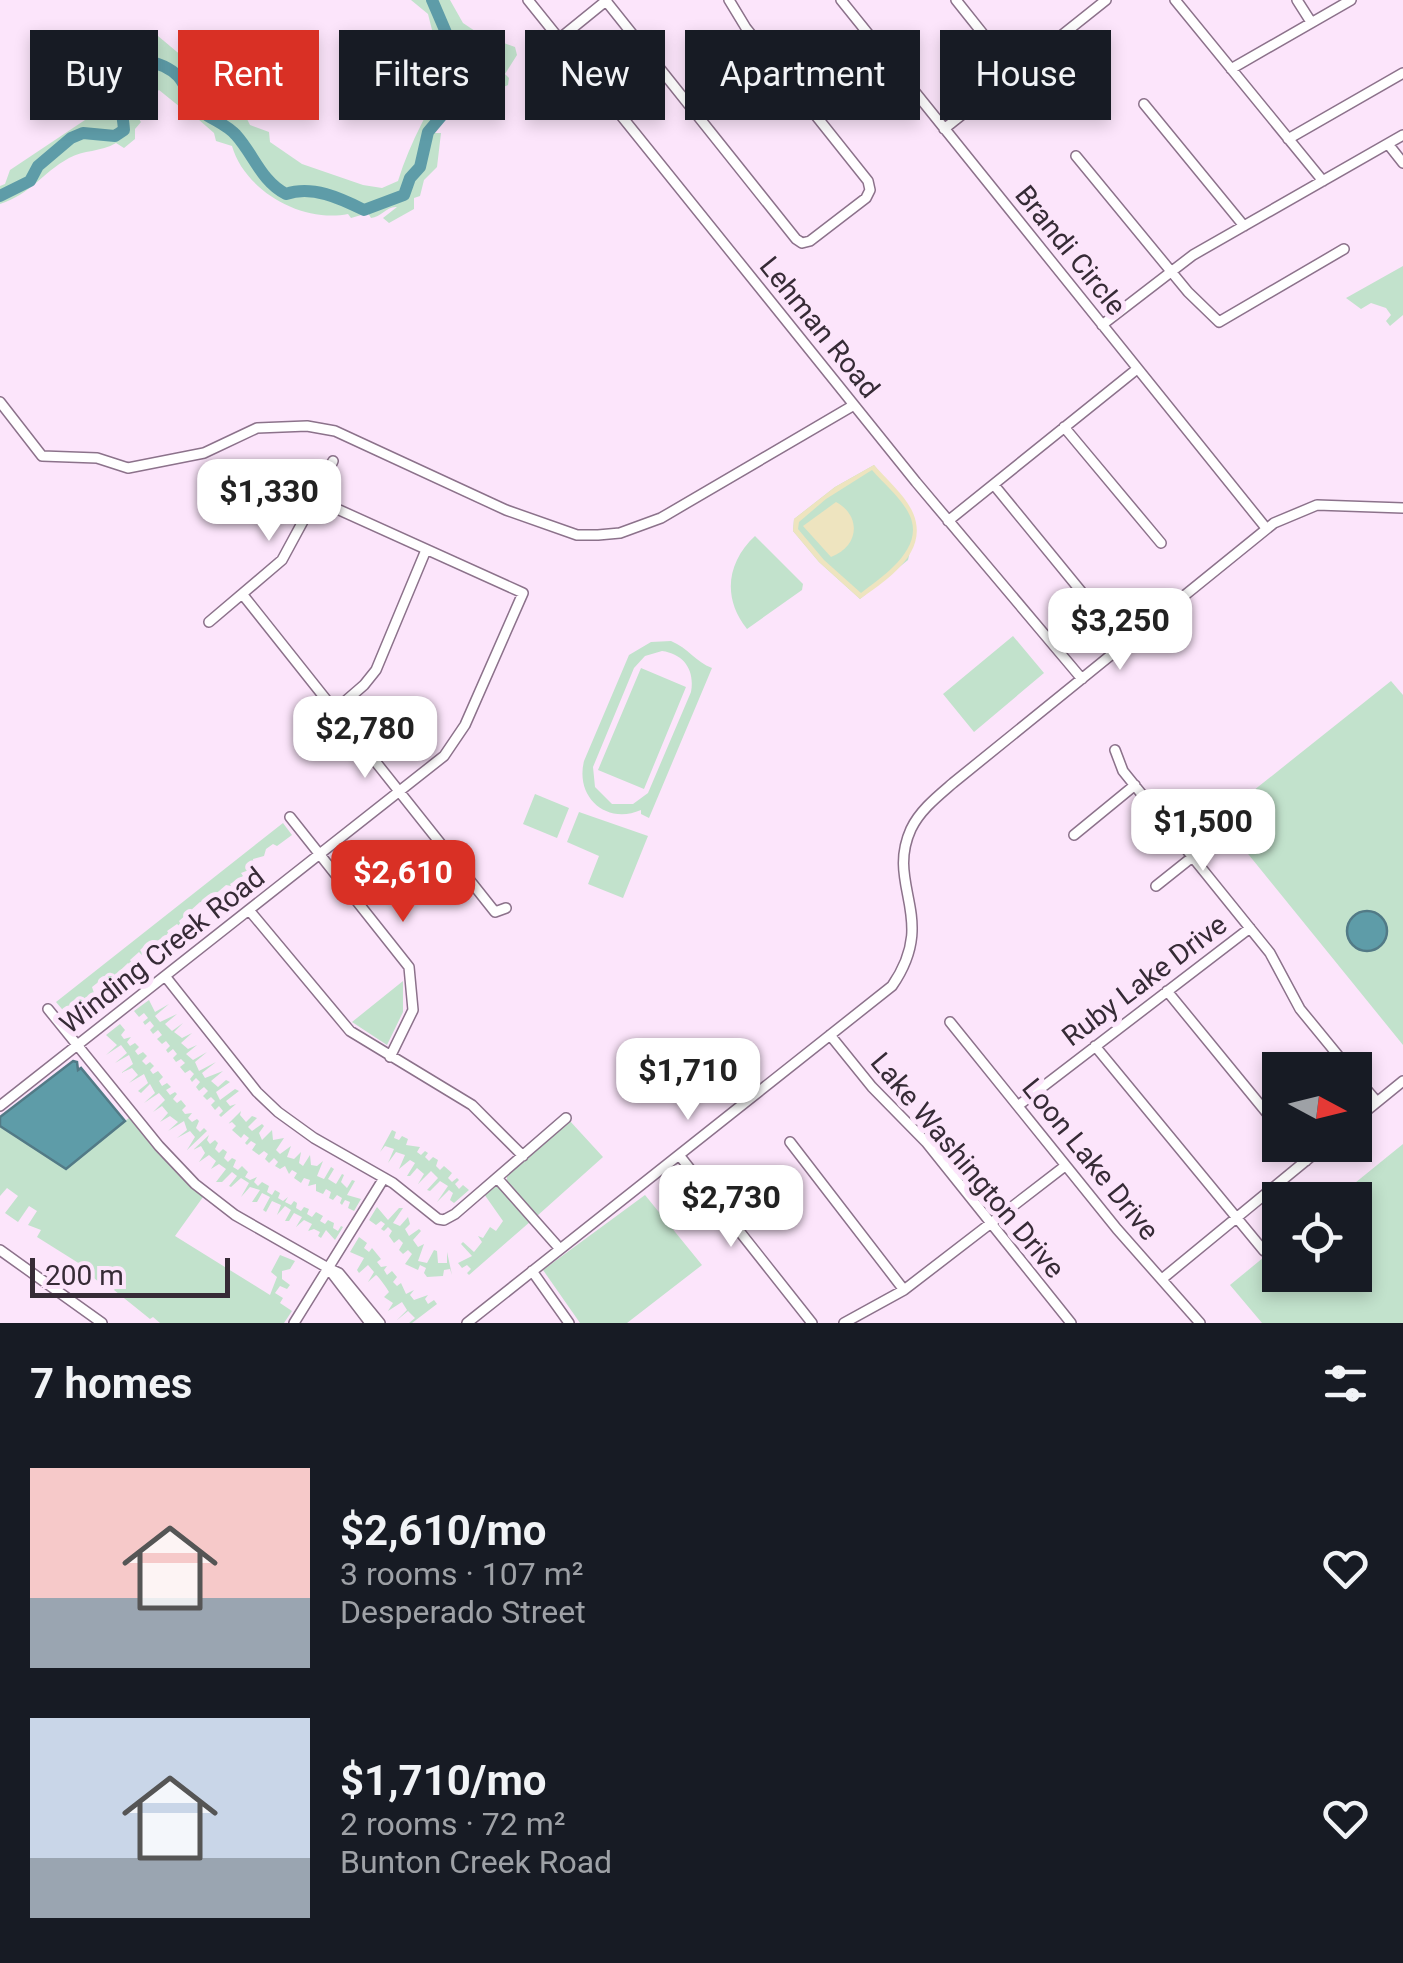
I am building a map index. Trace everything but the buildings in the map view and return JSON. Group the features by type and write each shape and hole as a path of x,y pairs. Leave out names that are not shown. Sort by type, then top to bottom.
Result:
{"street":[{"name":"Lehman Road","path":"528,0 551,30"},
{"path":"571,30 607,0 796,239 802,243 810,241 866,198 868,182 746,28 730,0"},
{"name":"Brandi Circle","path":"840,0 1266,528"},
{"path":"1069,30 1106,0"},
{"path":"1175,0 1323,181"},
{"path":"1296,0 1311,22"},
{"path":"1231,69 1351,0"},
{"path":"958,1 981,30"},
{"path":"1288,139 1403,73"},
{"path":"1144,104 1244,226"},
{"name":"Lehman Road","path":"624,120 948,521 1082,679"},
{"path":"944,129 956,120"},
{"path":"1102,324 1171,271 1403,135"},
{"path":"1388,144 1403,164"},
{"path":"1076,156 1218,322 1344,249"},
{"path":"948,521 1137,369"},
{"path":"0,402 42,456 97,458 128,468 204,453 257,428 307,426 335,431 506,510 577,535 620,533 661,518 854,405"},
{"path":"1064,427 1161,543"},
{"path":"209,622 282,560 333,461"},
{"path":"994,485 1089,602"},
{"path":"315,499 426,550 376,670 364,686 334,711"},
{"path":"466,1323 896,980 910,957 913,918 902,863 910,830 953,783 1266,528 1295,512 1317,506 1403,508"},
{"name":"Winding Creek Road","path":"0,1106 444,756 457,740 523,593 426,550"},
{"path":"243,595 495,912 506,908"},
{"path":"1115,750 1123,771 1278,965 1300,1009 1336,1052"},
{"path":"1074,836 1134,786"},
{"path":"290,817 410,967 413,1010 390,1057"},
{"path":"1156,886 1225,831"},
{"path":"249,910 341,1022 366,1044 472,1105 523,1156"},
{"name":"Ruby Lake Drive","path":"1018,1106 1250,928"},
{"path":"165,976 278,1112 304,1132 384,1178 440,1220 498,1178 566,1118"},
{"path":"1167,991 1262,1107"},
{"path":"48,1009 195,1184 235,1215 334,1273 380,1323"},
{"name":"Loon Lake Drive","path":"950,1022 1065,1166 1200,1323"},
{"name":"Lake Washington Drive","path":"830,1035 872,1087 926,1142 1070,1323"},
{"path":"1094,1046 1262,1250"},
{"path":"1372,1106 1403,1081"},
{"path":"1372,1096 1377,1102"},
{"path":"790,1142 904,1290"},
{"path":"680,1155 812,1323"},
{"path":"1162,1280 1305,1162"},
{"path":"844,1323 904,1290 1065,1166"},
{"path":"294,1323 334,1273 384,1178"},
{"path":"498,1178 560,1249"},
{"path":"0,1250 102,1323"},
{"path":"532,1271 569,1323"},
{"path":"334,1273 370,1323"}],"green space":[{"path":"411,0 450,0 463,23 474,30 432,30 428,14"},
{"path":"158,36 178,53 178,105 158,91"},
{"path":"505,43 515,47 517,55 505,74"},
{"path":"85,120 141,122 135,129 135,139 124,148 116,143 74,155 20,195 0,204 0,186 5,184 10,170"},
{"path":"199,120 248,120 250,125 269,132 270,142 302,164 382,188 398,181 424,120 443,120 432,133 441,133 437,167 424,180 420,196 414,198 414,209 389,223 383,218 397,207 371,218 368,213 351,218 348,214 312,214 278,200 249,177 232,146 216,141 214,133"},
{"path":"1403,266 1403,315 1390,326 1386,321 1391,315 1386,308 1371,303 1361,309 1346,298"},
{"path":"874,465 913,514 915,530 908,560 860,599 819,562 793,531 794,519 835,487"},
{"path":"755,536 803,584 802,590 747,629 734,605 731,581 738,557"},
{"path":"1013,636 1044,673 974,732 943,694"},
{"path":"671,641 712,668 649,818 641,810 628,814 605,811 589,796 582,774 629,655 651,642","holes":["670,653 686,664 691,692 648,793 633,804 612,804 595,787 593,767 634,668 645,656"]},
{"path":"641,668 686,687 644,789 598,770"},
{"path":"1391,681 1403,695 1403,1045 1219,818"},
{"path":"535,794 569,808 557,838 523,824"},
{"path":"579,812 648,836 623,898 588,884 599,856 567,842"},
{"path":"283,823 292,835 266,849 264,856 253,859 254,868 241,873 243,876 231,886 226,885 205,903 200,902 179,921 184,930 177,924 167,931 174,941 166,936 157,943 158,947 150,941 140,950 149,963 139,952 130,960 138,972 128,963 107,983 101,980 92,987 94,993 82,1003 68,1006 71,1011 67,1015 56,1002"},
{"path":"403,981 403,1012 387,1045 352,1022"},
{"path":"149,1000 155,1012 169,1004 155,1016 160,1022 177,1014 165,1024 172,1031 183,1023 174,1032 182,1038 192,1033 181,1043 188,1049 197,1045 186,1054 193,1060 207,1052 195,1062 199,1071 216,1062 202,1073 205,1078 223,1071 211,1081 218,1087 226,1080 230,1082 216,1092 220,1100 235,1089 239,1091 226,1101 230,1106 236,1104 221,1117 223,1111 219,1106 215,1110 211,1105 215,1101 203,1096 208,1091 204,1087 199,1091 196,1087 200,1082 190,1079 194,1074 190,1070 185,1073 180,1067 185,1063 181,1059 176,1062 173,1049 168,1053 170,1046 157,1039 162,1035 158,1030 153,1034 150,1021 145,1025 143,1022 148,1018 144,1013 139,1017 134,1011"},
{"path":"120,1024 125,1030 121,1035 124,1039 131,1037 127,1042 130,1046 135,1043 138,1055 143,1052 147,1056 142,1061 146,1065 150,1062 153,1074 158,1071 163,1077 159,1081 162,1086 167,1083 170,1095 177,1094 173,1099 186,1106 182,1110 185,1114 192,1113 188,1118 199,1121 196,1128 207,1131 187,1150 195,1137 190,1131 177,1138 187,1130 184,1121 168,1131 178,1122 170,1116 160,1122 168,1113 162,1106 153,1112 165,1100 159,1093 144,1103 155,1093 150,1084 141,1093 138,1091 148,1083 144,1074 129,1083 138,1075 132,1068 121,1073 133,1064 129,1055 115,1063 127,1053 121,1045 106,1055 117,1045 106,1035"},
{"path":"241,1111 246,1122 252,1116 257,1118 248,1127 252,1131 264,1126 259,1133 262,1140 272,1130 273,1140 284,1138 276,1150 280,1154 291,1146 287,1157 294,1159 301,1152 299,1163 303,1166 310,1155 311,1165 323,1161 317,1176 324,1179 331,1167 334,1169 328,1179 336,1184 342,1174 341,1182 347,1188 355,1181 347,1195 361,1199 354,1211 348,1208 350,1202 345,1200 342,1205 342,1198 329,1198 331,1192 316,1191 316,1184 308,1186 310,1180 304,1178 301,1183 294,1178 297,1173 292,1170 289,1174 285,1166 275,1166 278,1162 274,1158 269,1163 264,1151 259,1155 252,1150 256,1144 251,1141 247,1145 249,1138 244,1134 241,1138 232,1130 236,1126 228,1124"},
{"path":"130,1117 203,1197 175,1236 270,1295 277,1277 271,1272 280,1255 295,1261 290,1269 282,1271 282,1279 290,1285 287,1289 280,1286 275,1293 283,1298 280,1303 292,1311 284,1323 160,1323 114,1290 122,1280 111,1270 100,1283 88,1269 37,1237 41,1230 28,1225 37,1211 29,1206 18,1222 5,1213 18,1196 7,1188 0,1196 0,1127 66,1169"},
{"path":"569,1120 603,1157 537,1216 507,1183 507,1176"},
{"path":"392,1130 396,1132 394,1138 399,1140 402,1136 408,1139 406,1145 420,1147 417,1152 421,1155 428,1153 425,1157 429,1161 433,1157 438,1160 436,1166 440,1170 444,1166 452,1173 448,1178 452,1182 459,1180 455,1184 459,1189 463,1185 469,1190 454,1203 449,1190 437,1202 448,1186 440,1181 427,1190 438,1178 431,1171 418,1184 424,1174 417,1168 407,1176 415,1163 410,1160 399,1169 405,1155 396,1152 388,1163 394,1149 385,1146 380,1152"},
{"path":"209,1135 207,1140 210,1144 215,1140 218,1143 215,1149 219,1153 223,1149 227,1152 224,1158 228,1162 236,1160 233,1167 238,1170 242,1166 250,1180 257,1177 254,1182 258,1186 262,1182 269,1186 267,1192 272,1195 275,1190 283,1201 288,1197 285,1202 291,1205 294,1201 301,1211 304,1207 309,1209 307,1214 312,1217 316,1212 323,1216 320,1221 334,1223 333,1228 338,1231 343,1227 335,1240 326,1230 321,1238 320,1232 308,1231 312,1224 304,1220 296,1227 302,1217 294,1213 285,1221 291,1210 285,1206 277,1215 281,1205 272,1201 266,1212 263,1210 270,1197 262,1193 257,1202 252,1202 260,1190 250,1187 241,1197 249,1183 241,1178 229,1186 237,1176 232,1172 222,1182 216,1182 226,1169 219,1164 211,1169 216,1161 209,1155 199,1162 205,1153 201,1146 193,1150"},
{"path":"1403,1144 1403,1323 1262,1323 1230,1285 1262,1259 1262,1292 1372,1292 1372,1182 1356,1182"},
{"path":"500,1187 531,1221 469,1275 471,1269 458,1263 472,1256 461,1244 474,1252 482,1242 478,1236 483,1238 490,1227 496,1231 503,1221 484,1194"},
{"path":"645,1195 702,1265 627,1323 580,1323 543,1270"},
{"path":"377,1207 388,1220 403,1208 393,1223 400,1226 408,1217 410,1224 405,1229 409,1236 421,1231 413,1240 418,1247 424,1244 418,1261 427,1263 434,1250 438,1263 447,1263 447,1252 452,1275 450,1269 444,1270 443,1276 427,1277 426,1268 420,1265 418,1270 405,1264 412,1254 399,1250 403,1243 399,1239 394,1243 389,1236 392,1231 388,1227 381,1229 385,1224 381,1221 376,1225 369,1220"},
{"path":"359,1237 367,1243 364,1248 369,1252 372,1248 381,1259 377,1262 381,1267 387,1266 387,1275 392,1271 397,1277 393,1282 397,1286 401,1283 406,1294 414,1290 410,1295 414,1300 428,1295 428,1304 434,1300 437,1304 412,1323 415,1318 408,1311 396,1321 407,1310 402,1302 388,1311 393,1303 384,1297 389,1292 382,1282 376,1275 368,1282 374,1272 368,1265 359,1273 357,1270 364,1258 350,1252"}],"sand":[{"path":"874,465 906,500 917,527 916,541 903,564 860,599 819,562 793,531 794,519 835,487","holes":["872,470 908,512 912,537 900,559 861,593 824,560 798,529 799,522 826,499"]},
{"path":"836,502 850,515 854,531 847,546 831,557 803,526"}],"water":[{"path":"1367,911 1381,917 1387,931 1381,945 1367,951 1353,945 1347,931 1353,917"},
{"path":"73,1061 125,1121 66,1169 0,1126 0,1117"}],"waterway":[{"path":"0,196 30,181 38,166 71,138 83,133 115,136 124,130 121,77 130,63 138,61 164,66 178,76 197,108 231,130 264,175 286,194 316,192 364,210 404,195 410,178 420,167 428,132 444,113 458,79 460,65 432,0"}]}
